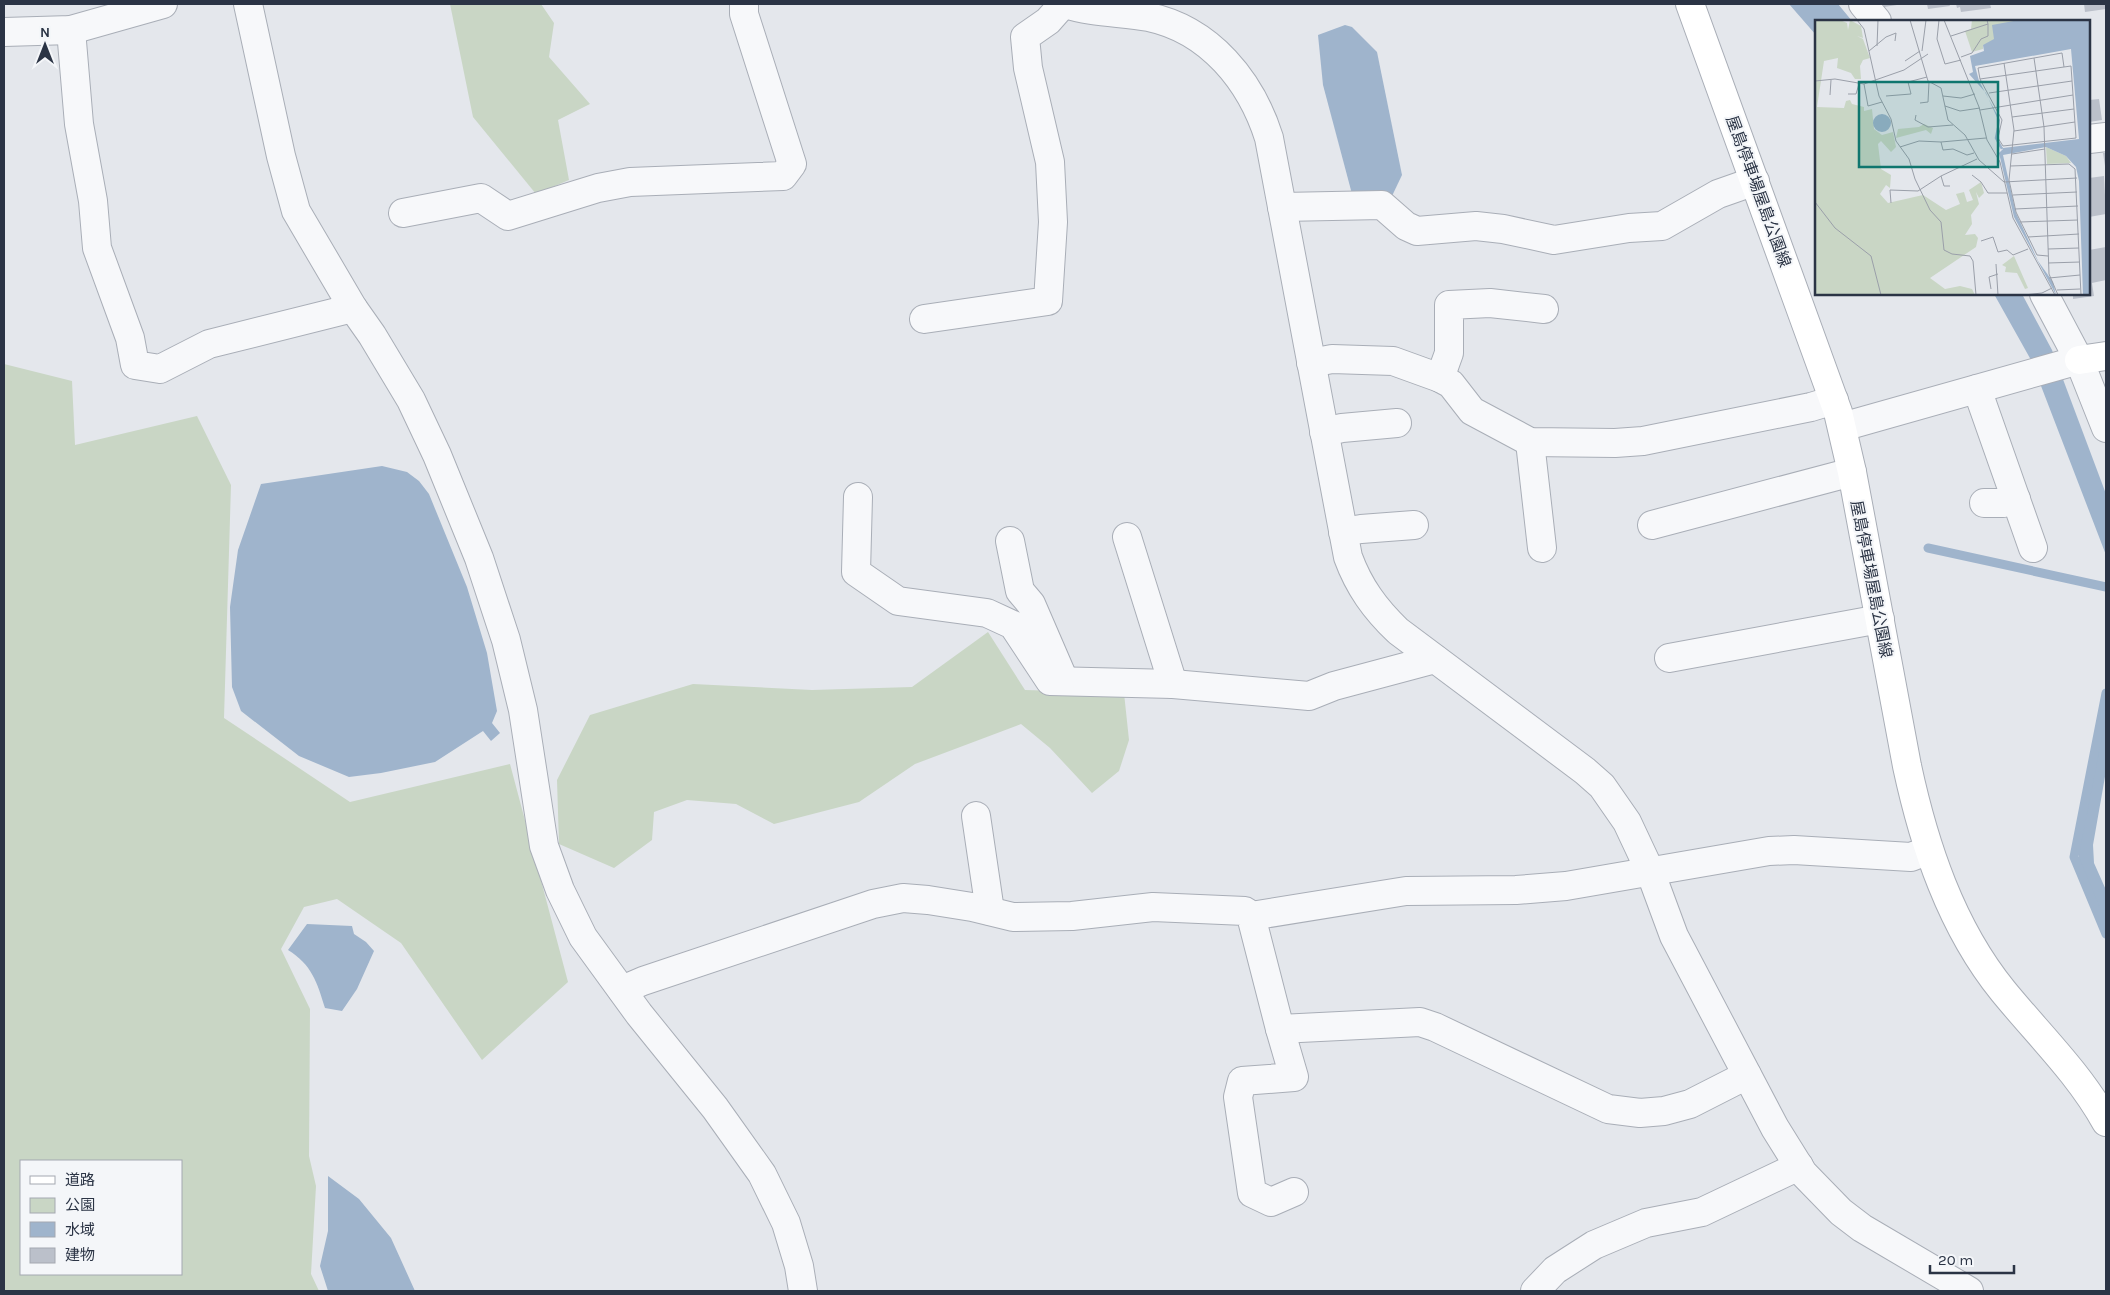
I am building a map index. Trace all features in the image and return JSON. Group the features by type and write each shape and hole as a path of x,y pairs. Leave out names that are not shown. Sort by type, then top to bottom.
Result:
{"main road":[{"name":"屋島停車場屋島公園線","path":"1690,4 1834,400 1842,427 1915,806 1929,850 1952,905 1979,956 2002,990 2084,1088 2106,1122"},
{"path":"2070,362 2106,356"}],"street":[{"path":"4,32 71,30 163,4"},
{"path":"248,4 281,156 296,211 353,308 372,335 411,400 437,454 479,558 506,640 523,710 544,846 560,890 583,937 638,1014 715,1108 762,1174 786,1223 799,1266 803,1291"},
{"path":"403,214 481,198 508,216 598,188 630,182 783,176 792,164 744,14 744,4"},
{"path":"924,319 1048,301 1053,222 1050,162 1028,68 1025,37 1048,21 1065,4 1079,8 1152,18 1176,26 1198,38 1218,53 1236,71 1250,92 1262,114 1269,138 1343,532 1350,564 1367,597 1381,615 1398,631 1585,771 1602,786 1627,822 1650,871 1674,936 1788,1151 1821,1193 1862,1228 1969,1291"},
{"path":"1863,4 1876,20"},
{"path":"71,30 79,124 93,200 97,248 130,338 135,365 160,369 209,344 353,308"},
{"path":"2090,139 2106,137"},
{"path":"1282,206 1382,205 1406,226 1417,231 1463,226 1483,227 1554,240 1629,228 1662,226 1718,194 1755,181"},
{"path":"2044,295 2070,362 2106,428"},
{"path":"1440,378 1449,352 1449,305 1490,303 1544,309"},
{"path":"1311,363 1332,359 1393,361 1440,378 1451,384 1472,410 1530,442 1615,443 1643,441 1811,407 1834,400"},
{"path":"1842,427 2070,362"},
{"path":"1977,389 2033,548"},
{"path":"1324,432 1342,428 1397,424"},
{"path":"1530,442 1542,548"},
{"path":"1652,525 1852,472"},
{"path":"858,497 856,572 898,601 987,613 1013,625 1050,681 1173,684 1309,696 1334,686 1435,658"},
{"path":"1984,503 2003,503 2016,499"},
{"path":"1343,532 1414,524"},
{"path":"1127,537 1173,684"},
{"path":"1010,541 1020,591 1031,604 1064,681"},
{"path":"1669,658 1880,619"},
{"path":"976,816 990,911"},
{"path":"1251,916 1406,891 1516,890 1566,886 1769,851 1794,850 1912,857 1929,850"},
{"path":"622,990 643,981 873,904 903,898 928,900 1013,917 1062,916 1152,907 1245,911 1251,916 1294,1077 1242,1081 1238,1097 1252,1194 1271,1202 1294,1192"},
{"path":"1280,1029 1420,1022 1435,1027 1608,1109 1640,1113 1664,1111 1690,1104 1747,1075"},
{"path":"1535,1291 1556,1270 1594,1245 1646,1223 1702,1212 1799,1166"}],"green space":[{"path":"450,4 541,4 554,23 549,57 590,104 558,120 569,180 536,194 473,117"},
{"path":"4,364 72,381 75,445 197,416 231,485 224,718 350,802 510,764 568,982 482,1060 401,943 337,899 304,907 281,949 310,1009 309,1156 316,1186 311,1274 319,1291 4,1291"},
{"path":"988,632 1025,690 1124,693 1129,740 1119,771 1092,793 1050,748 1021,724 915,764 859,802 774,824 736,804 687,800 654,812 652,840 614,868 559,844 557,780 590,715 693,684 812,690 912,687"}],"water":[{"path":"1789,4 1838,4 1851,20 1815,20 1815,34"},
{"path":"1345,25 1352,27 1377,52 1402,175 1392,196 1352,194 1323,85 1318,35"},
{"path":"1995,295 2023,295 2052,350 2106,494 2106,555 2031,360"},
{"path":"382,466 407,472 419,481 429,494 467,587 487,653 497,711 492,723 500,733 491,741 483,731 435,762 381,773 349,777 299,756 241,711 232,687 230,607 238,550 261,484"},
{"path":"2106,693 2106,771 2093,845 2094,863 2106,890 2106,928 2079,862 2078,838"},
{"path":"307,924 352,926 354,934 366,942 374,951 357,989 342,1011 325,1008 319,990 308,968 288,950"},
{"path":"328,1176 359,1199 391,1238 415,1291 328,1291 320,1266 328,1231"}],"building":[{"path":"1884,4 1897,4 1897,5 1884,7"},
{"path":"1927,4 1949,4 1950,6 1928,9"},
{"path":"1956,4 1990,4 1991,8 1961,12 1960,7 1957,8"},
{"path":"2084,4 2106,4 2106,9 2085,12"},
{"path":"2099,99 2102,120 2090,122 2090,100"},
{"path":"2103,153 2106,153 2106,166 2105,166"},
{"path":"2104,176 2106,214 2090,217 2090,178"},
{"path":"2106,247 2106,280 2092,283 2094,296 2073,299 2073,295 2090,295 2090,250"}],"waterway":[{"path":"1928,548 2106,587"},
{"path":"2106,693 2074,857 2106,934"}]}
